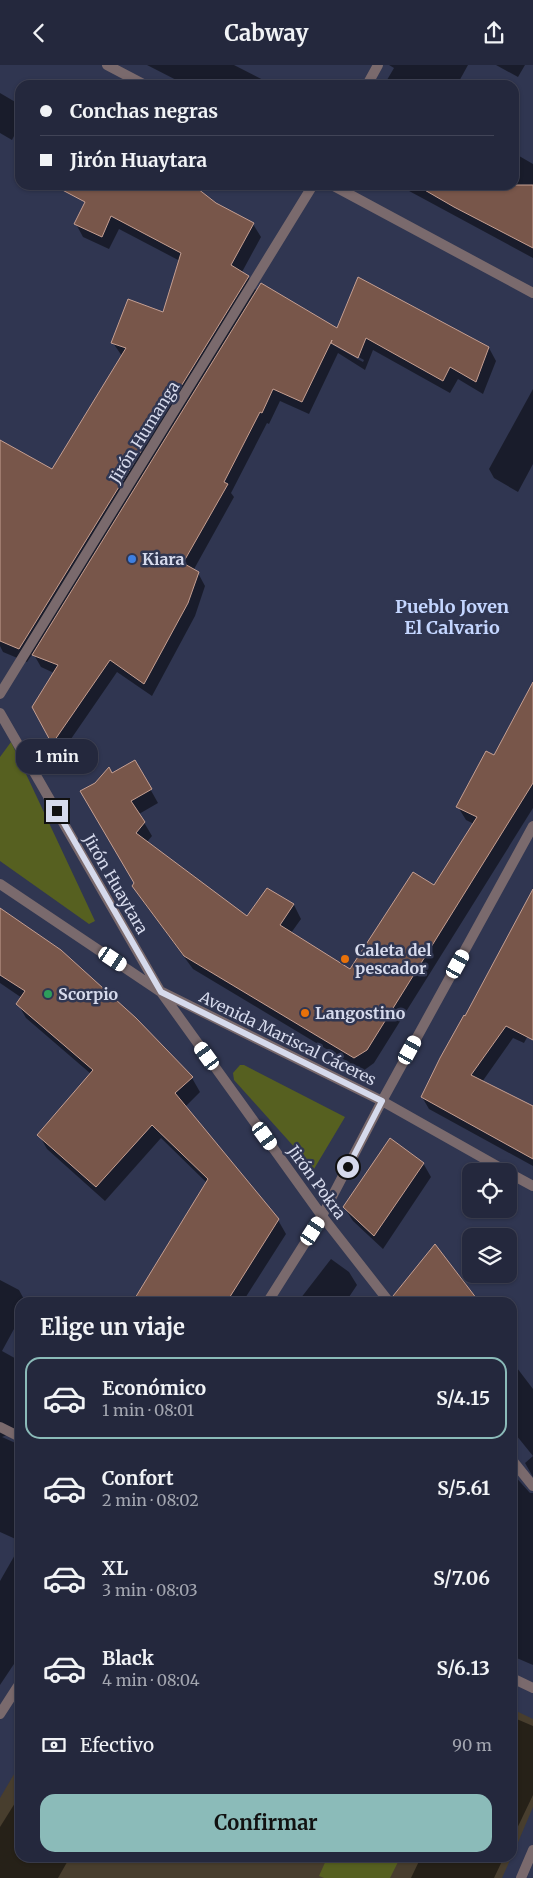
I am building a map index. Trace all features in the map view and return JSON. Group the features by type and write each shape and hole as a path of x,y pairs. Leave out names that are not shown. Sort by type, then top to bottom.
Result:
{"street":[{"path":"107,65 136,80"},
{"path":"370,80 378,65"},
{"name":"Jirón Humanga","path":"0,694 310,190"},
{"path":"341,190 533,293"},
{"name":"Jirón Huaytara","path":"0,713 161,992"},
{"path":"271,1297 322,1216 382,1101 533,826"},
{"name":"Jirón Pokra","path":"0,884 161,992 322,1216 385,1297"},
{"name":"Avenida Mariscal Cáceres","path":"161,992 382,1101 492,1163"},
{"name":"Avenida Mariscal Cáceres","path":"517,1177 533,1186"},
{"path":"0,1427 15,1434"},
{"path":"517,1466 533,1485"},
{"path":"517,1680 533,1688"},
{"path":"0,1714 15,1691"},
{"path":"521,1878 533,1850"}],"shaded area":[{"path":"517,1711 533,1719 533,1807 517,1845"},
{"path":"15,1772 15,1862 509,1862 502,1878 0,1878 0,1798"}],"green space":[{"path":"11,742 95,921 89,924 0,861 0,757"},
{"path":"240,1065 244,1065 345,1117 314,1169 234,1080 233,1073"},
{"path":"325,1862 398,1862 390,1878 324,1878 319,1876"}],"building":[{"path":"519,185 533,185 533,248 425,190 519,190"},
{"path":"62,190 199,190 216,203 254,223 231,265 249,276 19,649 0,641 0,440 52,469 126,348 111,343 128,299 163,312 181,253 111,216 102,237 74,224 85,202"},
{"path":"358,277 489,347 476,382 450,367 443,381 366,338 358,358 331,343 332,340 302,402 273,389 224,482 228,484 183,563 199,572 188,603 144,684 110,660 52,744 32,707 58,665 32,655 261,283 337,328"},
{"path":"533,682 533,783 367,1050 354,1058 184,956 132,886 134,883 80,791 95,783 109,767 112,773 135,760 152,789 131,801 145,822 136,833 247,916 267,888 294,904 280,925 350,969 413,872 434,885 477,817 456,807 486,751 494,755"},
{"path":"533,889 533,1040 506,1026 471,1075 533,1106 533,1159 421,1097 440,1058 465,1016"},
{"path":"0,908 61,950 136,1018 193,1077 175,1093 279,1219 230,1297 136,1297 208,1179 152,1125 96,1187 37,1135 93,1070 16,1004 25,991 0,975"},
{"path":"390,1138 424,1163 374,1236 343,1207"},
{"path":"435,1244 462,1279 462,1283 465,1283 475,1297 394,1297"}],"place":[{"name":"Kiara","path":"132,559"},
{"name":"Caleta del pescador","path":"345,959"},
{"name":"Scorpio","path":"48,994"},
{"name":"Langostino","path":"305,1013"}],"district":[{"name":"Pueblo Joven El Calvario","path":"452,616"}],"route":[{"path":"57,811 161,992 382,1101 348,1167"}]}
